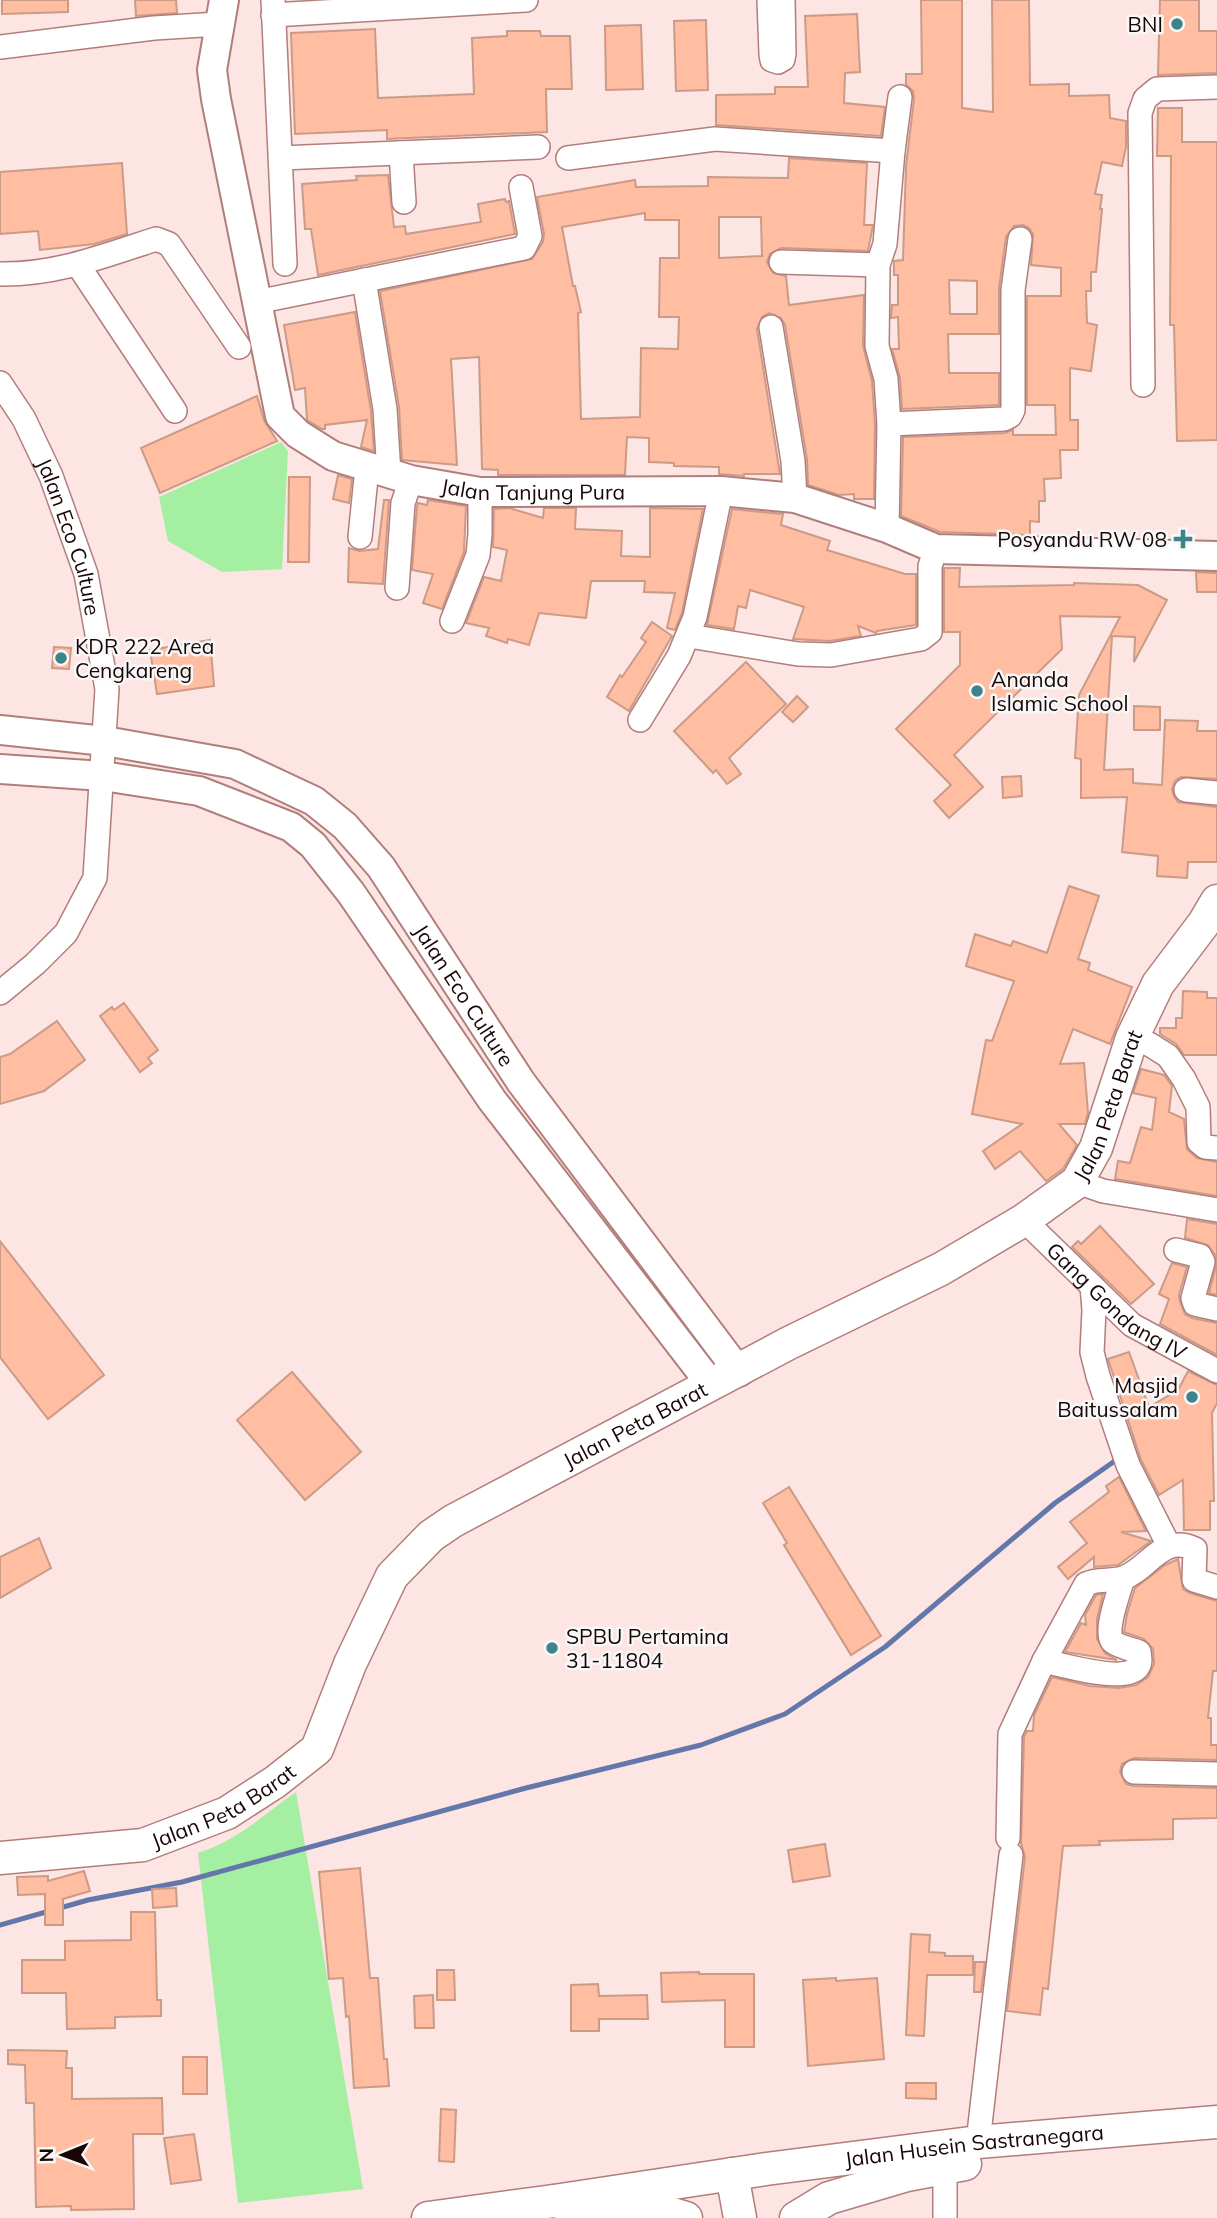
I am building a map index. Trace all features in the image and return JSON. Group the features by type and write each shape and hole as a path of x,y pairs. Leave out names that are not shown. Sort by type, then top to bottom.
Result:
{"main road":[{"name":"Jalan Peta Barat","path":"0,1858 143,1845 227,1813 266,1788 317,1749 350,1664 392,1576 431,1536 453,1521 789,1343 941,1269 1024,1220 1077,1181 1096,1147 1132,1038 1158,984 1213,916"},
{"name":"Jalan Husein Sastranegara","path":"428,2218 978,2142 1217,2122"},
{"name":"Jalan Husein Sastranegara","path":"796,2218 829,2198 907,2175 945,2178 1050,2153 1217,2141"},
{"path":"732,2174 740,2218"},
{"name":"Jalan Husein Sastranegara","path":"554,2201 593,2210 635,2215 656,2209 686,2218"}],"street":[{"path":"285,264 273,7 526,0"},
{"path":"769,0 771,54 772,60 778,62 783,59 784,53 783,0"},
{"path":"0,47 154,28 222,12"},
{"name":"Jalan Tanjung Pura","path":"222,12 212,70 216,99 280,416 298,435 333,456 389,474 480,492 721,491 795,498 887,528 936,549 1217,556"},
{"path":"1143,385 1140,113 1144,99 1157,89 1217,86"},
{"path":"887,528 889,425 886,379 877,345 878,265 885,244 900,97"},
{"path":"568,158 716,139 893,151"},
{"path":"281,158 538,147"},
{"path":"401,153 404,202"},
{"path":"256,302 524,248 530,236 520,187"},
{"path":"0,274 24,274 78,265 156,239 163,241 169,244 239,348"},
{"path":"889,425 1004,419 1010,416 1013,410 1013,290 1020,239"},
{"path":"780,262 878,265"},
{"path":"78,265 175,411"},
{"path":"0,291 24,274"},
{"path":"364,280 385,408 389,474 403,503 397,588"},
{"path":"771,327 793,461 795,498"},
{"name":"Jalan Eco Culture","path":"0,383 24,419 51,476 86,574 107,689 95,878 66,933 0,993"},
{"path":"360,537 389,474"},
{"path":"640,720 689,636 721,491"},
{"path":"452,621 478,555 481,534 480,492"},
{"path":"689,636 798,654 831,655 921,639 930,632 930,566 936,549"},
{"name":"Jalan Eco Culture","path":"0,730 105,741 235,764 314,801 345,826 381,867 521,1082 738,1372"},
{"name":"Jalan Eco Culture","path":"0,769 103,776 199,792 291,827 313,845 351,893 492,1100 702,1374 702,1389"},
{"path":"1186,790 1217,793"},
{"path":"351,893 381,867"},
{"path":"1132,1038 1149,1044 1168,1056 1184,1079 1198,1107 1199,1142 1205,1147 1217,1148"},
{"path":"1077,1181 1102,1191 1217,1210"},
{"name":"Gang Gondang IV","path":"1024,1220 1132,1325 1217,1371"},
{"path":"1176,1250 1200,1256 1203,1262 1193,1298 1195,1304 1217,1309"},
{"path":"1092,1286 1092,1352 1128,1465 1169,1546"},
{"path":"978,2142 1009,1847 1010,1734 1044,1661 1086,1584 1095,1580 1123,1578 1169,1546 1188,1546 1195,1549 1194,1580 1217,1587"},
{"path":"1044,1661 1095,1672 1129,1673 1136,1668 1140,1663 1139,1653 1113,1641 1110,1636 1109,1627 1123,1578"},
{"path":"1134,1772 1217,1774"},
{"path":"945,2178 945,2218"}],"green space":[{"path":"281,442 288,451 282,569 222,572 168,541 159,497"},
{"path":"296,1792 363,2189 238,2203 198,1853 238,1834"}],"building":[{"path":"2,0 68,0 68,12 2,14"},
{"path":"135,0 176,0 177,13 136,16"},
{"path":"921,0 962,0 962,108 993,112 992,0 1029,0 1030,85 1069,84 1069,96 1109,95 1110,118 1126,121 1126,147 1122,166 1102,162 1095,194 1102,195 1102,209 1096,272 1091,272 1091,291 1086,291 1087,323 1097,325 1091,371 1070,368 1070,420 1078,420 1078,450 1060,450 1061,478 1044,479 1045,501 1039,501 1039,522 1030,521 1030,535 940,532 901,516 903,437 1005,433 1013,430 1013,435 1056,435 1055,405 1027,405 1027,296 1061,296 1061,268 1031,265 1033,234 1023,225 1014,226 1006,237 999,288 999,334 948,334 949,373 999,373 999,405 902,409 900,378 892,349 899,349 898,317 891,318 892,305 898,305 898,275 894,275 894,261 903,260 906,166 914,99 913,91 906,85 906,74 922,74","holes":["949,280 977,281 977,314 950,314"]},
{"path":"1160,0 1199,0 1199,31 1217,31 1217,73 1158,75"},
{"path":"857,14 860,72 845,73 844,103 885,107 881,136 716,125 716,95 775,94 775,87 808,87 805,16"},
{"path":"706,20 708,90 676,91 674,21"},
{"path":"641,25 643,89 606,90 605,26"},
{"path":"375,29 378,98 474,94 472,38 507,36 507,31 540,31 541,36 570,36 572,89 546,89 547,132 387,139 387,130 295,134 291,33"},
{"path":"1158,108 1182,108 1182,142 1217,142 1217,440 1177,441 1174,325 1170,325 1171,156 1157,156"},
{"path":"789,158 867,163 864,225 873,225 868,251 781,248 770,254 767,262 773,273 786,276 789,305 864,295 863,346 872,381 875,424 874,499 854,499 854,494 839,495 808,485 807,459 785,325 781,318 769,313 762,317 757,329 780,474 719,474 719,467 674,466 674,463 649,462 649,438 627,437 625,475 498,475 498,470 482,469 479,357 451,359 457,465 402,460 399,407 380,291 532,259 543,242 544,234 537,197 635,180 636,187 708,186 708,177 788,178","holes":["645,213 645,220 679,220 679,258 660,258 659,317 679,317 678,349 641,348 640,417 581,419 578,313 581,312 573,286 562,227","719,217 761,217 762,256 719,258"]},
{"path":"122,163 127,234 94,244 40,250 38,231 0,234 0,172"},
{"path":"388,175 394,227 405,226 406,234 481,222 478,204 505,199 506,202 509,201 515,234 318,275 311,229 305,229 302,184 357,180 356,176"},
{"path":"355,312 371,411 374,451 361,447 367,420 325,425 325,429 322,429 307,420 305,388 295,390 284,325"},
{"path":"257,396 264,420 277,441 160,493 141,448"},
{"path":"338,475 352,479 349,503 333,499"},
{"path":"289,477 310,477 309,562 288,562"},
{"path":"384,500 389,500 383,584 348,582 349,548 359,551 378,549"},
{"path":"428,500 466,506 464,552 442,609 423,603 433,574 412,570 417,506 418,503 427,505"},
{"path":"509,508 543,518 544,508 576,508 575,529 622,531 621,556 650,557 650,508 703,509 682,613 675,630 667,628 675,593 644,592 645,581 591,581 586,618 539,613 529,645 508,639 507,643 486,636 489,628 466,623 484,577 501,581 507,550 493,547 494,509"},
{"path":"732,509 783,514 781,525 830,541 827,550 905,574 916,574 916,625 876,633 858,626 861,636 830,641 793,639 804,607 750,590 746,608 738,606 734,629 707,625"},
{"path":"944,568 960,568 959,587 1074,583 1138,585 1167,600 1134,662 1135,637 1112,636 1104,770 1133,769 1133,783 1162,785 1165,720 1198,721 1197,731 1217,731 1217,779 1181,777 1175,781 1172,789 1178,802 1217,807 1217,862 1188,862 1187,878 1157,876 1158,856 1122,852 1127,797 1081,798 1081,759 1075,758 1079,695 1120,617 1060,616 1062,649 954,755 983,787 949,818 934,801 951,785 896,729 960,665 960,632 944,632"},
{"path":"1196,572 1217,573 1217,592 1197,592"},
{"path":"652,622 672,636 629,711 607,697 620,675 622,677 646,642 641,638"},
{"path":"210,640 214,686 157,694 150,650"},
{"name":"KDR 222 Area Cengkareng","path":"54,647 71,648 69,669 52,668"},
{"path":"746,662 786,704 729,758 741,774 727,784 716,770 713,773 674,731"},
{"path":"797,696 808,707 793,722 782,712"},
{"path":"1134,706 1160,707 1160,730 1134,730"},
{"path":"1021,776 1022,796 1003,798 1002,777"},
{"path":"1069,886 1099,896 1078,959 1090,963 1088,970 1132,987 1110,1044 1073,1029 1060,1064 1084,1063 1088,1113 1085,1124 1059,1124 1077,1145 1063,1169 1046,1181 1020,1151 995,1169 983,1151 1022,1124 972,1114 986,1040 992,1041 1014,981 966,966 975,934 1011,946 1013,941 1047,953"},
{"path":"1183,991 1207,992 1207,998 1217,998 1217,1055 1184,1055 1176,1044 1160,1034 1160,1028 1176,1028 1176,1018 1182,1018"},
{"path":"124,1003 158,1050 148,1058 152,1063 140,1072 100,1016 112,1007 114,1010"},
{"path":"57,1021 85,1060 44,1091 0,1104 0,1057 10,1054"},
{"path":"1141,1069 1164,1075 1172,1086 1169,1112 1184,1119 1187,1149 1197,1158 1217,1162 1217,1196 1115,1179 1118,1161 1130,1163 1141,1127 1152,1130 1156,1098 1133,1093"},
{"path":"1187,1219 1217,1224 1217,1295 1209,1293 1216,1256 1208,1245 1185,1238"},
{"path":"1100,1226 1154,1284 1131,1304 1072,1247 1078,1241 1081,1244"},
{"path":"0,1241 104,1375 48,1419 0,1357"},
{"path":"1172,1263 1187,1267 1179,1295 1185,1314 1217,1323 1217,1355 1160,1324 1169,1299 1159,1294"},
{"path":"1129,1352 1149,1407 1178,1390 1188,1371 1217,1385 1217,1403 1212,1413 1214,1501 1210,1501 1210,1530 1184,1530 1183,1480 1159,1495 1141,1460 1108,1359"},
{"path":"292,1372 361,1452 305,1500 237,1420"},
{"path":"1119,1477 1146,1531 1121,1532 1151,1541 1118,1565 1094,1567 1094,1557 1068,1579 1058,1567 1087,1543 1070,1522 1109,1492 1106,1486"},
{"path":"789,1487 881,1636 851,1655 784,1545 787,1543 763,1503"},
{"path":"39,1538 51,1568 0,1598 0,1557"},
{"path":"1178,1559 1183,1589 1217,1601 1217,1671 1213,1671 1208,1718 1211,1718 1211,1745 1217,1745 1217,1760 1134,1758 1122,1764 1120,1772 1126,1784 1133,1786 1217,1788 1217,1818 1173,1819 1173,1839 1099,1841 1100,1845 1063,1846 1048,1989 1043,1988 1040,2015 1007,2011 1025,1857 1021,1843 1024,1737 1027,1731 1033,1731 1034,1715 1052,1677 1090,1686 1119,1688 1136,1685 1148,1677 1154,1664 1153,1649 1144,1639 1124,1632 1127,1614 1135,1588 1165,1565"},
{"path":"1103,1594 1097,1619 1097,1639 1105,1653 1117,1660 1065,1652 1081,1623 1086,1625 1085,1615 1096,1595"},
{"path":"825,1844 830,1876 793,1882 788,1850"},
{"path":"360,1868 370,1978 378,1978 384,2059 387,2059 389,2086 354,2088 349,2016 346,2017 343,1978 329,1979 319,1872"},
{"path":"84,1871 90,1891 63,1899 63,1925 45,1925 45,1894 18,1895 17,1877 48,1876 48,1881"},
{"path":"176,1888 177,1906 153,1908 152,1889"},
{"path":"131,1912 155,1912 157,2000 161,2000 161,2016 115,2017 115,2028 67,2029 66,1993 22,1993 22,1960 65,1960 65,1941 131,1940"},
{"path":"911,1934 930,1935 929,1952 945,1953 945,1956 973,1956 973,1975 927,1975 924,2036 906,2035"},
{"path":"975,1962 985,1962 981,1992 974,1992"},
{"path":"437,1970 454,1970 455,2000 437,2000"},
{"path":"661,1973 754,1974 754,2047 725,2047 725,2000 662,2002"},
{"path":"836,1978 836,1981 877,1978 884,2059 808,2066 803,1980"},
{"path":"598,1984 599,1996 647,1995 648,2019 599,2019 599,2031 571,2031 571,1985"},
{"path":"433,1995 434,2028 415,2028 414,1996"},
{"path":"8,2050 67,2051 66,2068 72,2068 72,2099 162,2098 163,2134 133,2134 134,2209 71,2210 71,2206 36,2207 34,2103 26,2103 25,2065 8,2064"},
{"path":"183,2057 207,2057 207,2094 183,2094"},
{"path":"906,2083 936,2083 936,2099 906,2098"},
{"path":"441,2109 456,2110 454,2162 439,2161"},
{"path":"194,2134 201,2180 171,2184 164,2138"}],"waterway":[{"path":"0,1925 88,1900 182,1882 526,1788 701,1745 785,1714 885,1647 1055,1503 1119,1458"}],"place":[{"name":"BNI","path":"1177,24"},
{"name":"Posyandu RW 08","path":"1183,539"},
{"name":"KDR 222 Area Cengkareng","path":"61,658"},
{"name":"Ananda Islamic School","path":"977,691"},
{"name":"Masjid Baitussalam","path":"1192,1397"},
{"name":"SPBU Pertamina 31-11804","path":"552,1648"}]}
